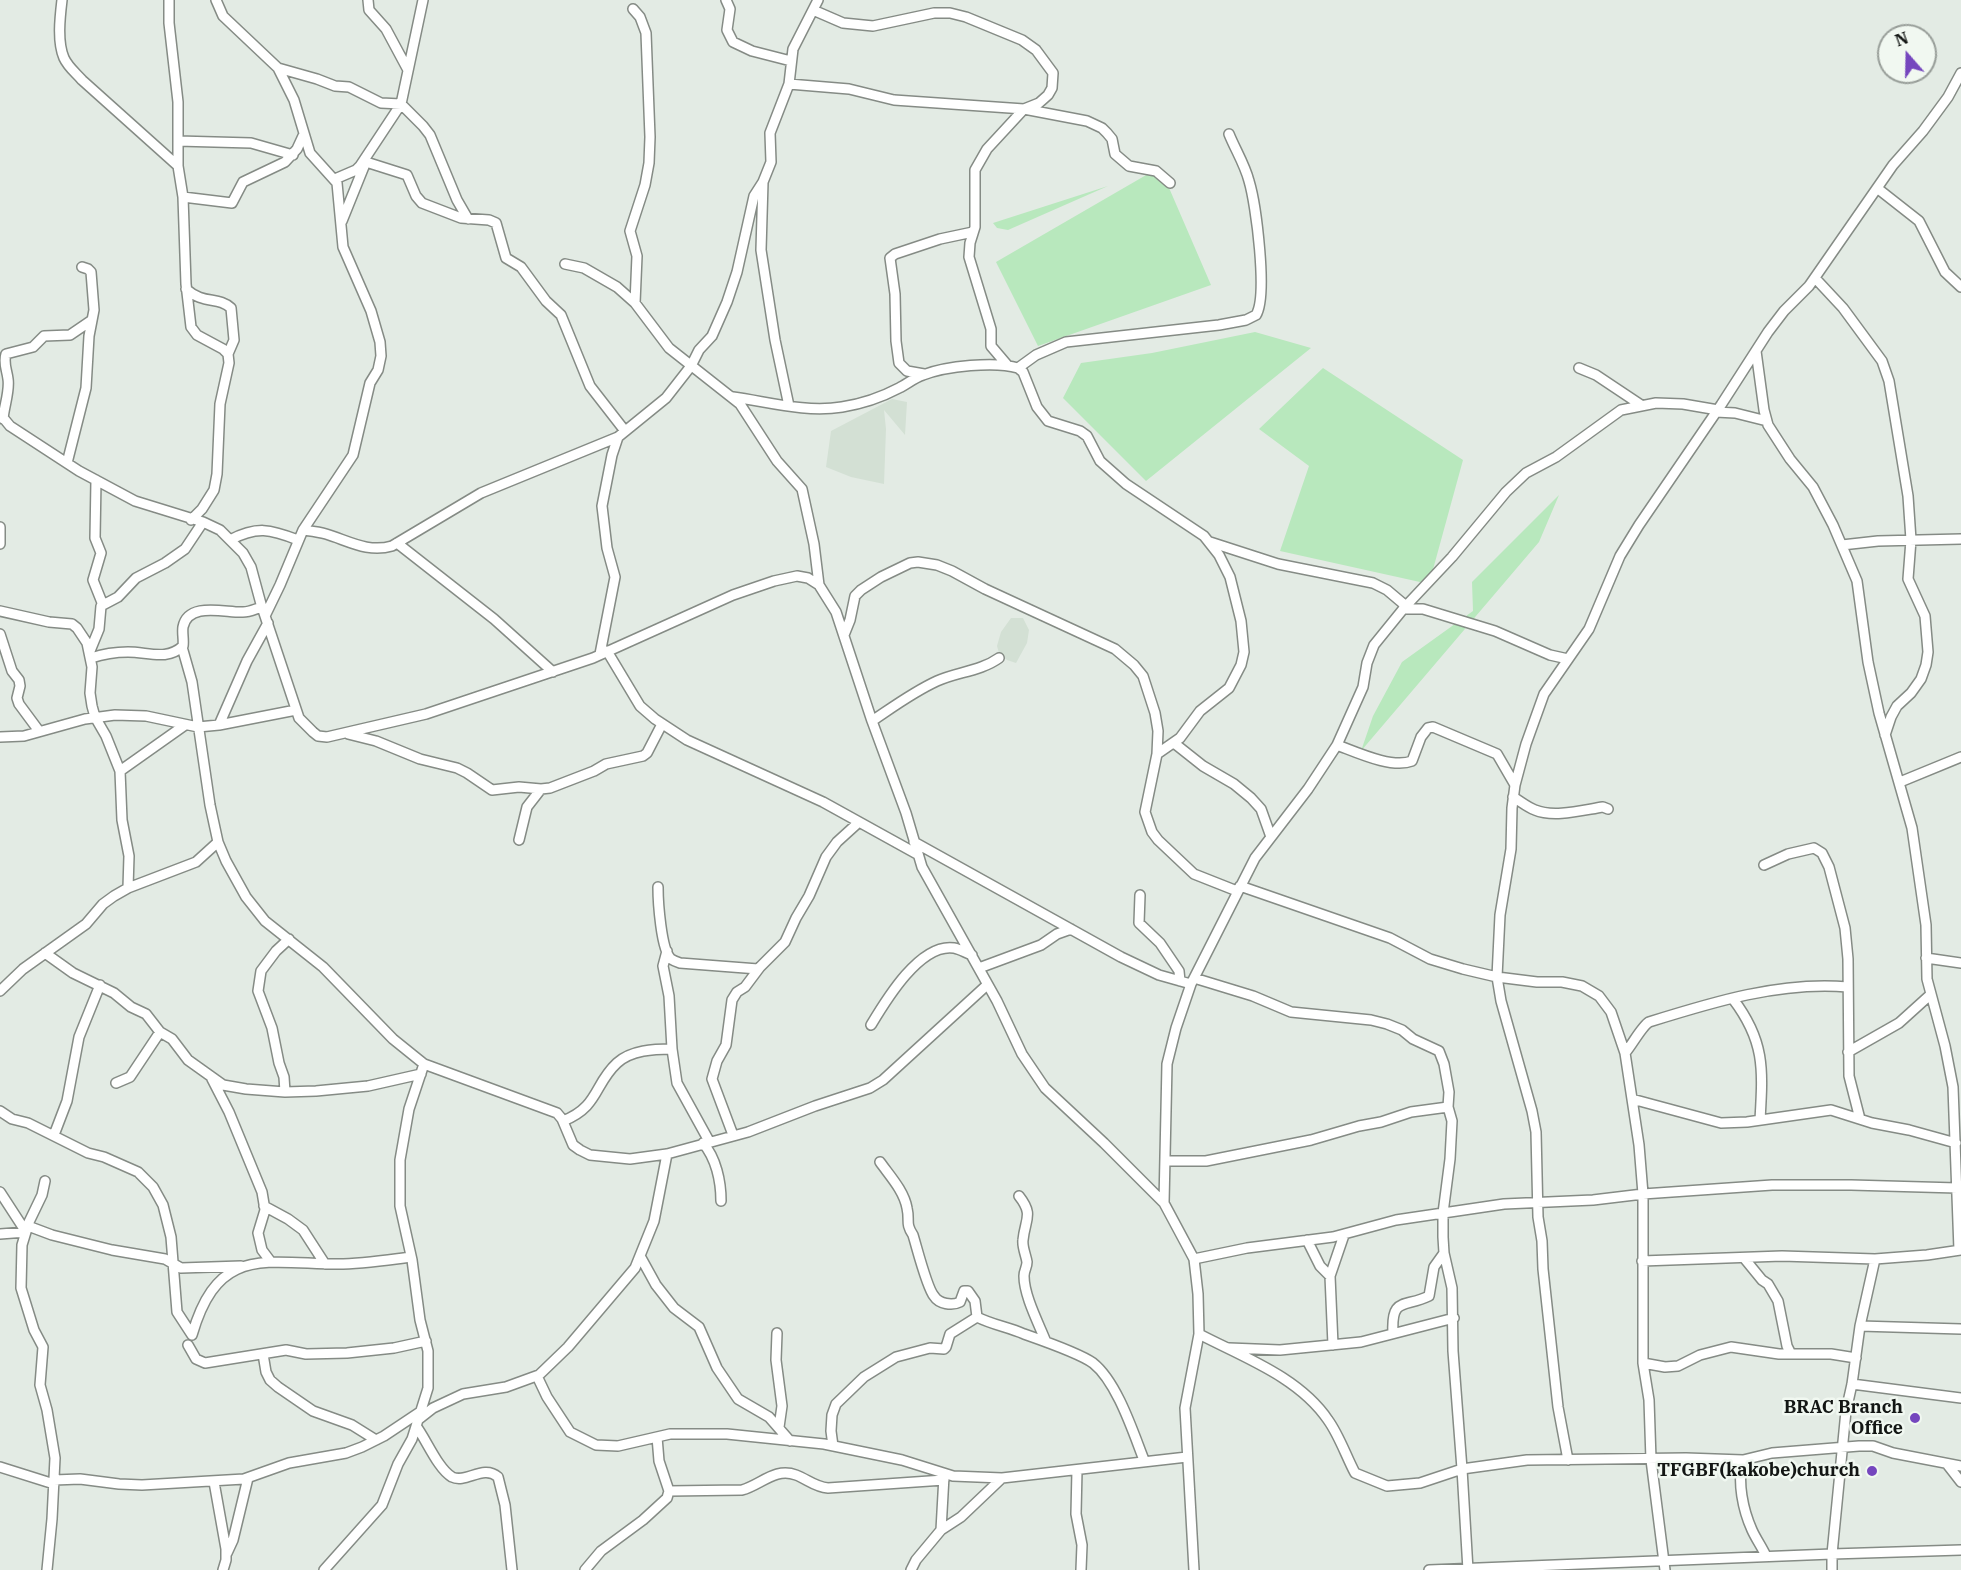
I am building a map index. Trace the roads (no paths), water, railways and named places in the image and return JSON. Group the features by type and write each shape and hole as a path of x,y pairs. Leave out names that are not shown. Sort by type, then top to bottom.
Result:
{"street":[{"path":"62,0 61,45 63,56 69,66 178,166"},
{"path":"169,0 169,23 178,102 178,166 183,197 186,290 192,330 228,354"},
{"path":"216,0 223,16 278,68 294,100 310,153 334,179 339,191 343,247 371,311 380,342 381,356 378,370 370,383 353,455 298,540 266,620 219,725"},
{"path":"368,0 369,10 386,29 408,70"},
{"path":"341,224 366,160 401,104 423,0"},
{"path":"726,0 730,10 727,30 733,42 753,51 791,61"},
{"path":"303,530 378,549 397,543 481,494 622,434 666,398 712,336 727,302 740,261 754,196 763,182 772,158 770,138 772,126 789,84 795,41 818,0"},
{"path":"633,9 640,17 646,33 650,138 650,163 630,231 637,256 635,303"},
{"path":"813,10 843,23 873,26 943,12 966,17 1022,40 1036,50 1051,69 1054,78 1048,95 1039,103 1024,109 987,149 976,165 973,231 969,257 992,329 991,346 1008,366"},
{"path":"278,68 335,86 349,87 381,103 401,104 430,135 457,200 468,219"},
{"path":"1568,1460 1558,1407 1543,1269 1533,1111 1511,1039 1497,977 1500,915 1511,849 1515,785 1544,694 1589,630 1620,556 1639,525 1784,310 1815,278 1893,165 1936,114 1961,73"},
{"path":"789,84 849,89 894,100 1024,109 1087,121 1102,128 1112,139 1115,154 1129,166 1156,171 1170,183"},
{"path":"1018,368 1036,355 1066,342 1219,325 1246,320 1256,315 1261,299 1255,211 1248,178 1228,134"},
{"path":"183,197 232,203 243,182 277,168 293,155 303,136"},
{"path":"178,141 251,143 293,155"},
{"path":"334,179 356,170 366,160"},
{"path":"366,160 407,175 419,201 450,215 496,223 506,258 521,267 546,301 561,315 590,386 622,434"},
{"path":"763,182 761,250 778,360 789,406"},
{"path":"1877,188 1919,221 1945,272 1961,287"},
{"path":"924,375 907,371 899,363 895,294 890,258 895,254 931,242 973,231"},
{"path":"565,264 584,268 597,274 635,303 669,348 740,404 777,461 802,489 814,544 819,585 836,612 872,721 906,813 917,854 926,874 979,968 1022,1054 1045,1088 1164,1203 1194,1259 1199,1334 1185,1408 1194,1570"},
{"path":"67,463 86,388 94,310 91,272 88,268 82,267"},
{"path":"1815,278 1843,308 1882,362 1889,381 1908,496 1911,540 1908,579 1924,616 1928,652 1921,679 1891,717 1886,735"},
{"path":"186,290 198,298 221,302 231,308 234,340 228,354 229,363 218,422 214,490 202,509 191,520"},
{"path":"92,320 70,334 44,336 33,347 6,354 4,363 8,382 2,417 19,432 96,480 149,507 203,522 220,530 243,553 251,567 296,710 306,727 318,736 346,734 426,714 553,672 733,595 774,581 797,576 808,578 819,585"},
{"path":"1642,1261 1805,1256 1875,1259 1960,1250 1956,1143 1950,1071 1930,995 1924,905 1912,828 1868,662 1857,581 1813,487 1790,459 1767,421 1756,351"},
{"path":"733,397 807,409 844,407 890,392 924,375 956,368 1008,366 1018,368 1023,372 1037,407 1048,421 1080,431 1087,436 1100,460 1126,484 1210,542 1278,564 1373,583 1387,590 1404,607 1423,609 1495,631 1550,655 1568,658"},
{"path":"1579,368 1596,375 1641,405"},
{"path":"1164,1203 1167,1064 1192,981 1255,858 1308,789 1337,745 1363,687 1369,654 1374,645 1404,607 1452,557 1506,492 1526,473 1556,457 1621,410 1656,403 1683,404 1767,421"},
{"path":"622,434 612,455 602,506 607,548 615,576 604,652 640,706 687,740 781,782 917,854"},
{"path":"96,480 95,538 101,554 93,580 103,605"},
{"path":"128,888 129,856 122,820 120,771 106,736 95,717 90,693 90,655 97,636 99,610 103,605 118,597 136,578 185,549 203,522"},
{"path":"0,527 0,544"},
{"path":"230,540 255,530 282,534 298,540"},
{"path":"1842,545 1961,539"},
{"path":"1157,754 1184,734 1200,711 1229,688 1240,667 1244,652 1241,621 1230,577 1210,542"},
{"path":"397,543 494,619 553,672"},
{"path":"844,635 855,596 872,583 910,563 937,565 952,571 985,589 1115,649 1126,657 1143,676 1148,686 1158,731 1157,754 1146,803 1147,821 1158,840 1194,874 1390,938 1430,959 1497,977 1537,982 1562,982 1582,986 1599,996 1611,1012 1625,1053 1643,1194 1643,1363 1649,1400 1651,1460 1665,1570"},
{"path":"262,606 245,612 220,610 194,612 186,619 183,627 182,647 192,682 218,842 246,897 265,921 323,967 423,1069 557,1113 573,1145 590,1155 630,1159 667,1154 770,1124 814,1106 870,1088 895,1070 987,985"},
{"path":"0,611 49,622 72,624 81,634 90,655"},
{"path":"0,634 12,671 19,680 17,698 19,704 39,732"},
{"path":"90,655 125,652 164,655 182,647"},
{"path":"872,721 913,693 958,673 990,664 999,658"},
{"path":"0,737 24,736 60,724 114,715 146,716 198,727 296,710"},
{"path":"346,734 376,741 420,759 457,768 492,790 527,787 541,789 567,782 616,760 643,756 647,753 662,724"},
{"path":"120,771 185,725"},
{"path":"1337,745 1379,760 1407,763 1412,761 1424,732 1433,727 1497,754 1502,759 1515,785"},
{"path":"1174,743 1203,766 1234,784 1251,798 1261,809 1271,837"},
{"path":"1900,782 1961,757"},
{"path":"519,840 527,807 541,789"},
{"path":"1514,797 1541,811 1567,812 1603,807 1608,809"},
{"path":"732,1135 712,1079 717,1061 726,1045 732,1000 785,942 826,857 859,822"},
{"path":"0,991 4,980 86,924 114,896 128,888 196,862 218,842"},
{"path":"914,842 1121,957 1159,975 1253,996 1291,1012 1371,1020 1402,1030 1413,1039 1439,1052 1444,1064 1449,1092 1448,1107 1452,1121 1443,1213 1444,1253 1452,1288 1468,1570"},
{"path":"1764,865 1804,849 1814,848 1822,853 1828,867 1845,928 1849,1076 1860,1119"},
{"path":"658,887 659,913 667,951 671,959 680,963 758,969"},
{"path":"1140,895 1139,923 1160,943 1175,966 1180,981"},
{"path":"979,968 1041,945 1057,934 1071,929"},
{"path":"285,1092 278,1050 258,991 261,971 276,951 289,939"},
{"path":"871,1025 896,986 928,955 942,949 954,948 972,955"},
{"path":"667,951 663,966 669,996 672,1049 677,1083 716,1165 721,1201"},
{"path":"45,953 73,973 100,985 114,993 130,1007 146,1014 160,1032 172,1038 188,1060 223,1084 246,1089 285,1092 368,1086 423,1069"},
{"path":"1926,958 1961,963"},
{"path":"54,1135 67,1101 79,1036 100,985"},
{"path":"1625,1053 1638,1038 1644,1025 1705,1005 1816,985 1848,987"},
{"path":"1848,1052 1899,1023 1930,995"},
{"path":"1732,999 1743,1012 1756,1036 1763,1090 1760,1120"},
{"path":"116,1083 130,1077 160,1032"},
{"path":"563,1121 586,1108 618,1061 634,1053 654,1049 672,1049"},
{"path":"324,1570 382,1505 419,1419 428,1388 429,1361 426,1341 420,1320 411,1257 400,1206 400,1160 409,1109 423,1069"},
{"path":"210,1077 229,1112 257,1178 264,1206 258,1233 262,1250 271,1262"},
{"path":"1632,1099 1721,1123 1831,1110 1872,1123 1956,1143"},
{"path":"1165,1161 1206,1161 1311,1140 1411,1112 1448,1107"},
{"path":"1,1113 12,1119 28,1123 88,1153 104,1157 138,1172 153,1187 163,1205 168,1221 177,1312 192,1335 211,1290 226,1276 243,1266"},
{"path":"0,1467 54,1482 80,1479 142,1485 248,1478 290,1463 346,1453 419,1419 434,1407 463,1394 506,1387 537,1376 552,1364 592,1320 635,1268 654,1221 667,1154"},
{"path":"880,1162 902,1193 908,1209 907,1227 913,1235 933,1296 942,1303 955,1305 960,1302 964,1291 968,1291 975,1301 976,1317"},
{"path":"45,1181 42,1195 27,1229 21,1256 21,1288 34,1330 44,1347 40,1385 55,1458 47,1570"},
{"path":"1194,1259 1247,1248 1344,1235 1396,1220 1504,1204 1593,1200 1643,1194 1772,1185 1957,1188"},
{"path":"0,1191 27,1229"},
{"path":"1019,1196 1027,1206 1029,1215 1022,1246 1027,1267 1024,1276 1031,1305 1046,1342"},
{"path":"264,1206 303,1230 326,1264"},
{"path":"0,1234 27,1229 132,1255 165,1259 181,1268 243,1266 271,1262 326,1264 369,1262 411,1257"},
{"path":"1333,1345 1330,1276 1344,1235"},
{"path":"1307,1240 1312,1254 1330,1276"},
{"path":"1394,1333 1394,1312 1408,1301 1429,1296 1434,1267 1444,1253"},
{"path":"640,1256 656,1286 674,1308 699,1327 717,1368 738,1398 769,1418 790,1441"},
{"path":"1744,1258 1768,1284 1778,1301 1787,1346 1791,1354"},
{"path":"1832,1570 1846,1411 1860,1326 1875,1259"},
{"path":"976,1317 992,1325 1046,1342 1092,1362 1106,1377 1125,1412 1144,1460"},
{"path":"833,1446 832,1414 836,1404 864,1377 907,1354 930,1348 944,1349 950,1334 976,1317"},
{"path":"1227,1348 1280,1350 1361,1342 1454,1318"},
{"path":"1860,1326 1961,1329"},
{"path":"777,1333 776,1360 782,1406 778,1427"},
{"path":"1199,1334 1286,1379 1310,1399 1329,1420 1355,1473 1387,1486 1420,1483 1462,1469 1516,1461 1743,1460 1772,1453 1874,1446 1893,1453 1961,1466"},
{"path":"188,1345 196,1359 205,1363 286,1350 306,1354 357,1352 394,1348 426,1341"},
{"path":"1643,1363 1665,1367 1678,1366 1700,1354 1731,1347 1791,1354 1832,1354 1856,1358"},
{"path":"263,1354 266,1372 270,1380 278,1387 313,1411 352,1425 376,1440"},
{"path":"537,1376 547,1397 570,1432 596,1445 618,1446 670,1434 727,1434 833,1446 902,1460 944,1477"},
{"path":"1852,1384 1961,1398"},
{"path":"419,1419 443,1467 452,1477 461,1478 488,1472 498,1477 505,1505 512,1570"},
{"path":"585,1570 601,1551 643,1520 667,1498 669,1491 659,1461 657,1437"},
{"path":"669,1491 742,1490 758,1485 772,1474 782,1472 795,1474 821,1487 828,1488 944,1477 1002,1479 1187,1456"},
{"path":"1743,1460 1740,1480 1746,1513 1752,1531 1766,1556"},
{"path":"1947,1464 1961,1482"},
{"path":"1077,1470 1076,1514 1082,1545 1081,1570"},
{"path":"941,1530 944,1477"},
{"path":"223,1570 248,1478"},
{"path":"911,1570 916,1560 941,1530 961,1516 1002,1479"},
{"path":"214,1482 226,1554"},
{"path":"1430,1570 1961,1550"}],"place":[{"name":"BRAC Branch Office","path":"1915,1418"},
{"name":"TFGBF(kakobe)church","path":"1872,1471"}]}
